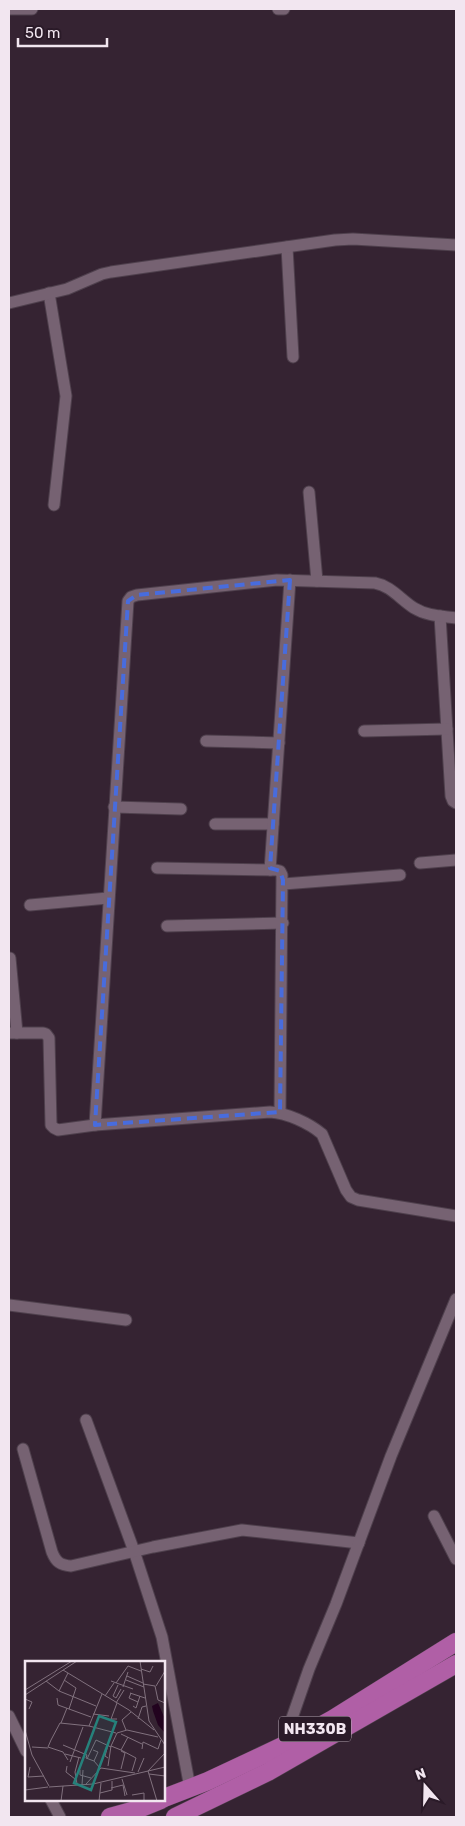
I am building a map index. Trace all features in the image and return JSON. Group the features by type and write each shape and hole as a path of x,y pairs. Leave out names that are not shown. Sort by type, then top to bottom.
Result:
{"highway":[{"name":"NH330B","path":"175,1817 268,1772 296,1747 333,1719 456,1642"},
{"name":"NH330B","path":"165,1798 296,1747 456,1664"},
{"name":"NH330B","path":"110,1817 139,1809 157,1801"}],"street":[{"path":"9,9 32,9"},
{"path":"278,9 284,9"},
{"path":"9,303 67,289 111,272 287,247 353,239 456,246"},
{"path":"287,247 293,357"},
{"path":"49,293 66,396 54,505"},
{"path":"309,492 317,581"},
{"path":"270,870 290,580"},
{"path":"95,1125 126,607 131,597 290,580 383,584 425,613 456,618"},
{"path":"440,616 451,796 456,803"},
{"path":"364,731 447,730"},
{"path":"206,741 279,743"},
{"path":"114,807 181,809"},
{"path":"215,824 273,824"},
{"path":"420,862 456,860"},
{"path":"157,868 270,870 280,872 282,875 280,1112"},
{"path":"283,884 400,875"},
{"path":"30,905 108,898"},
{"path":"167,926 283,923"},
{"path":"10,958 13,1033 43,1033 50,1038 51,1125 54,1128 58,1130 95,1125 280,1112 316,1129 322,1134 346,1190 351,1196 358,1200 456,1216"},
{"path":"296,1747 290,1732 292,1718 309,1669 392,1456 453,1314 456,1299"},
{"path":"9,1305 126,1320"},
{"path":"86,1420 134,1551 162,1637 190,1788"},
{"path":"23,1449 52,1552 59,1563 71,1566 222,1532 242,1530 359,1543"},
{"path":"434,1516 456,1559"},
{"path":"9,1718 25,1749"},
{"path":"52,1801 60,1817"}],"highlighted area":[{"path":"290,580 270,868 280,871 283,880 280,1112 95,1125 128,601 137,595"}]}
